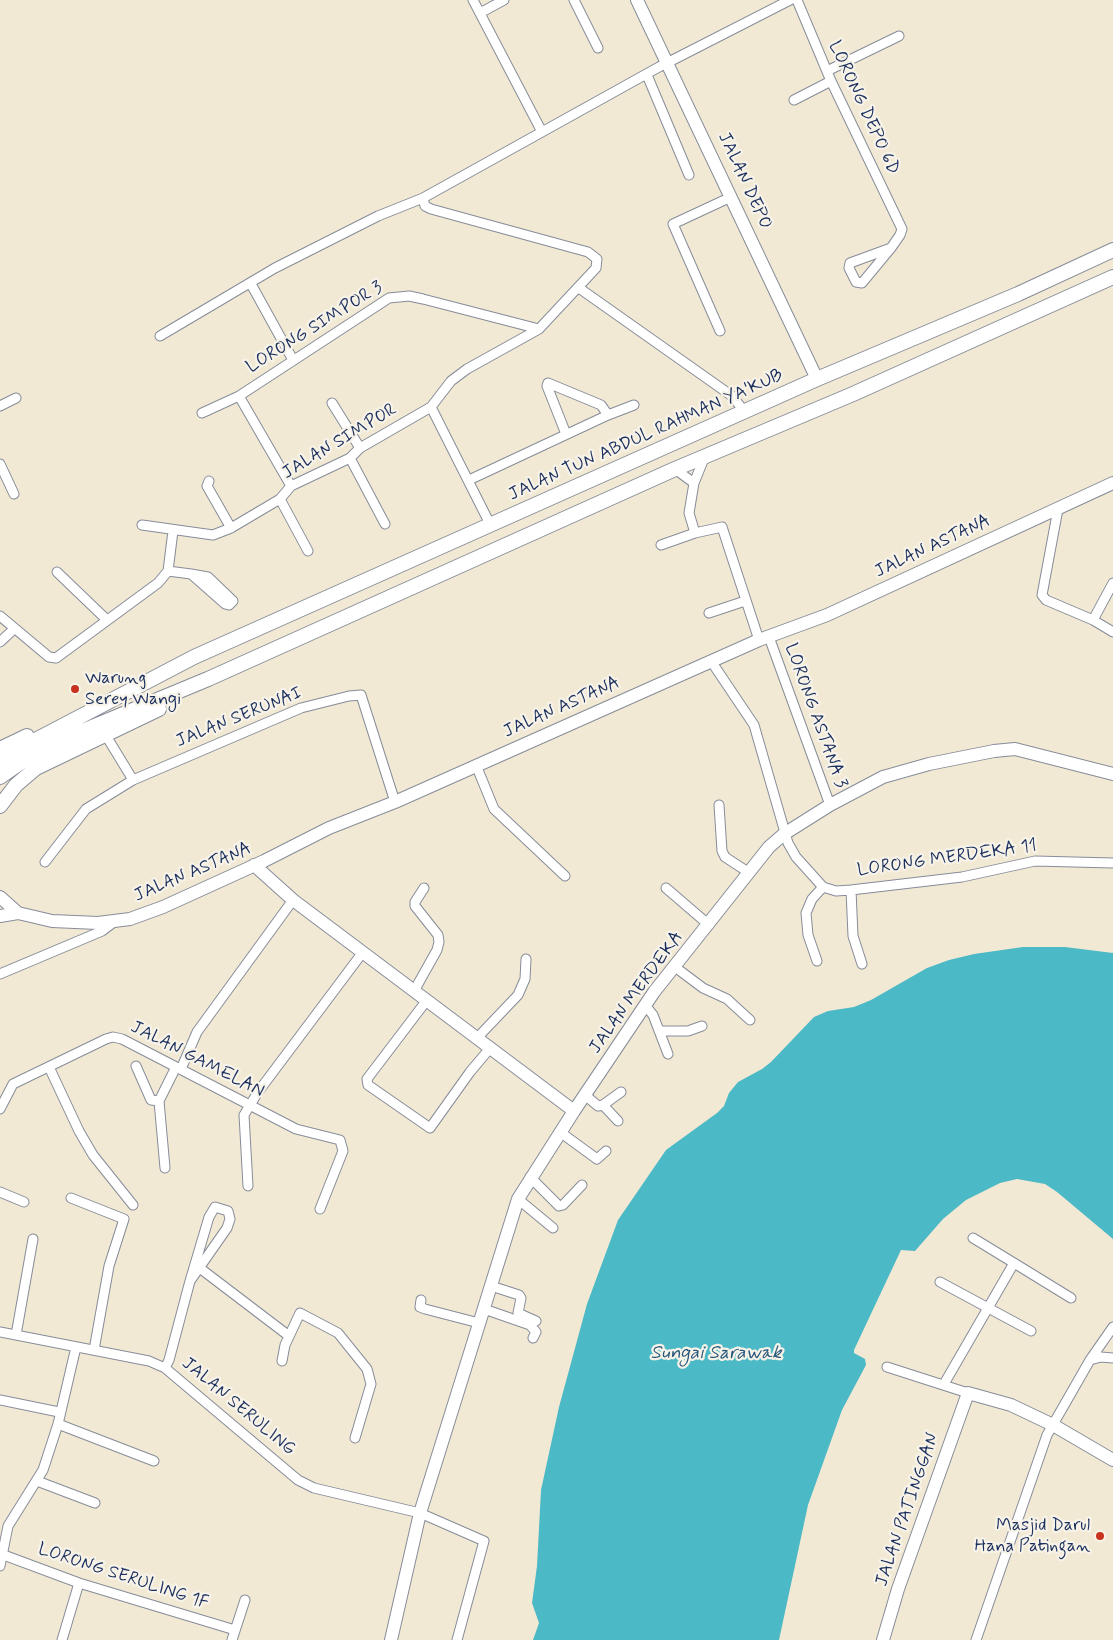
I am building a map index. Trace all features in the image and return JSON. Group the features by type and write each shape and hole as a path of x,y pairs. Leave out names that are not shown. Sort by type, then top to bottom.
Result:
{"main road":[{"name":"JALAN TUN ABDUL RAHMAN YA'KUB","path":"194,657 745,412 817,378 1018,294 1113,250"},
{"path":"0,777 30,756 73,735 208,679 674,469 853,394 1113,277"},
{"path":"0,749 170,662 194,657"},
{"path":"0,764 24,746 194,657"},
{"path":"0,806 16,785 36,768 194,693 208,679"}],"street":[{"path":"473,0 542,132"},
{"path":"480,13 504,0"},
{"path":"574,0 598,48"},
{"name":"JALAN DEPO","path":"637,0 817,378"},
{"path":"160,336 251,284 275,268 369,220 423,198 668,62 790,0"},
{"name":"LORONG DEPO 6D","path":"797,0 827,71 902,229 891,248"},
{"path":"827,71 899,36"},
{"path":"647,75 689,175"},
{"path":"794,100 832,81"},
{"path":"720,330 673,224 731,196"},
{"name":"JALAN SIMPOR","path":"142,525 173,531 213,535 232,528 280,499 292,486 350,458 360,448 431,407 451,382 467,369 539,329 596,268 597,259 588,252 431,209 426,206 423,198"},
{"path":"891,248 862,283 856,282 849,268 850,263 891,248"},
{"path":"251,284 293,360"},
{"path":"579,288 732,396 745,412"},
{"name":"LORONG SIMPOR 3","path":"202,413 239,396 389,298 397,296 423,299 539,329"},
{"path":"566,434 547,386 548,383 602,405 608,415"},
{"path":"239,396 292,486"},
{"path":"0,406 16,398"},
{"path":"332,403 360,448"},
{"path":"469,480 566,434 634,405"},
{"path":"431,407 469,480 490,526"},
{"path":"661,545 695,533 689,513 694,483 705,456"},
{"path":"350,458 385,524"},
{"path":"0,464 14,494"},
{"path":"674,469 694,483"},
{"path":"209,480 208,486 232,528"},
{"name":"JALAN ASTANA","path":"18,913 67,922 115,922 162,907 236,874 329,828 395,802 711,661 827,615 1113,483"},
{"path":"280,499 308,551"},
{"path":"1058,509 1042,595 1046,600 1093,620 1113,632"},
{"name":"LORONG ASTANA 3","path":"695,533 722,527 745,602 764,639 830,805"},
{"path":"0,616 49,658 56,658 158,583 168,571 173,531"},
{"path":"168,571 191,574"},
{"path":"57,572 107,620"},
{"path":"1093,620 1113,583"},
{"path":"709,613 745,602"},
{"path":"0,642 14,629"},
{"path":"711,661 754,726 784,834 796,857 823,887 812,898 806,913 808,935 817,961"},
{"name":"JALAN SERUNAI","path":"46,862 86,809 133,780 301,708 361,695 395,802"},
{"path":"105,734 133,780"},
{"name":"JALAN MERDEKA","path":"391,1640 420,1513 518,1199 530,1177 644,1005 709,925 768,847 784,834 830,805 883,777 929,764 994,751 1015,749 1113,774"},
{"path":"476,765 494,809 565,876"},
{"path":"719,805 724,857 748,872"},
{"path":"270,881 277,854"},
{"name":"LORONG MERDEKA 11","path":"823,887 836,891 851,890 962,877 1036,861 1113,863"},
{"path":"254,865 293,900 478,1037 574,1111"},
{"path":"236,874 270,881"},
{"path":"414,991 437,950 439,942 438,935 415,906 415,902 424,888"},
{"path":"666,888 709,925"},
{"path":"851,890 853,936 862,964"},
{"path":"0,897 18,913"},
{"path":"165,1168 158,1100 197,1032 293,900"},
{"path":"0,916 18,913"},
{"path":"0,974 102,931 115,922"},
{"path":"248,1186 244,1115 363,952"},
{"path":"478,1037 518,996 525,978 526,960"},
{"path":"675,967 703,988 727,999 750,1020"},
{"path":"427,1000 367,1079 368,1085 430,1128 470,1072 491,1048"},
{"path":"644,1005 654,1015 668,1054"},
{"path":"659,1031 688,1031 702,1026"},
{"name":"JALAN GAMELAN","path":"0,1108 13,1084 113,1037 122,1039 296,1129 340,1140 343,1151 320,1209"},
{"path":"136,1066 150,1100 158,1100"},
{"path":"49,1067 79,1131 93,1155 133,1205"},
{"path":"585,1095 594,1104 603,1105 621,1092"},
{"path":"603,1105 618,1122"},
{"path":"560,1132 597,1159 606,1152"},
{"path":"530,1177 559,1206 563,1205 582,1185"},
{"path":"0,1192 24,1202"},
{"path":"71,1198 124,1219 110,1266 94,1350"},
{"path":"518,1199 553,1228"},
{"path":"165,1368 190,1281 209,1217 215,1207 228,1211 230,1220 227,1228 201,1269 190,1281"},
{"path":"973,1238 1071,1298"},
{"path":"16,1336 33,1239"},
{"path":"944,1384 1014,1263"},
{"path":"201,1269 290,1336"},
{"path":"940,1282 1031,1331"},
{"path":"491,1286 519,1295 522,1298 518,1313 536,1321"},
{"path":"421,1300 420,1307 479,1324"},
{"path":"484,1309 530,1325 536,1332 533,1338"},
{"path":"282,1361 300,1313 338,1333 367,1369 372,1384 355,1438"},
{"path":"976,1640 1053,1425 1090,1360 1113,1327"},
{"name":"JALAN SERULING","path":"0,1332 149,1361 165,1368 298,1480 314,1488 420,1513 484,1540 457,1640"},
{"path":"0,1566 4,1525 43,1470 58,1424 76,1347"},
{"path":"1090,1360 1113,1358"},
{"path":"887,1367 1011,1405 1053,1425 1113,1460"},
{"name":"JALAN PATINGGAN","path":"883,1640 898,1589 968,1393"},
{"path":"0,1400 60,1412"},
{"path":"58,1424 154,1461"},
{"path":"37,1481 95,1503"},
{"name":"LORONG SERULING 1F","path":"1,1554 79,1583 235,1630"},
{"path":"62,1640 79,1583"},
{"path":"232,1640 245,1600"}],"water":[{"name":"Sungai Sarawak","path":"1023,947 1065,947 1113,953 1113,1239 1045,1184 1017,1179 1000,1183 966,1200 943,1219 915,1251 901,1250 854,1350 854,1353 865,1359 866,1365 842,1410 808,1505 779,1640 533,1640 539,1623 532,1603 537,1566 541,1490 559,1407 587,1304 618,1220 666,1150 717,1113 724,1106 729,1093 738,1082 771,1062 814,1017 828,1011 854,1007 871,1000 927,968 949,960 974,954"}],"place":[{"name":"Warung Serey Wangi","path":"75,689"},
{"name":"Masjid Darul Hana Patingan","path":"1100,1536"}]}
